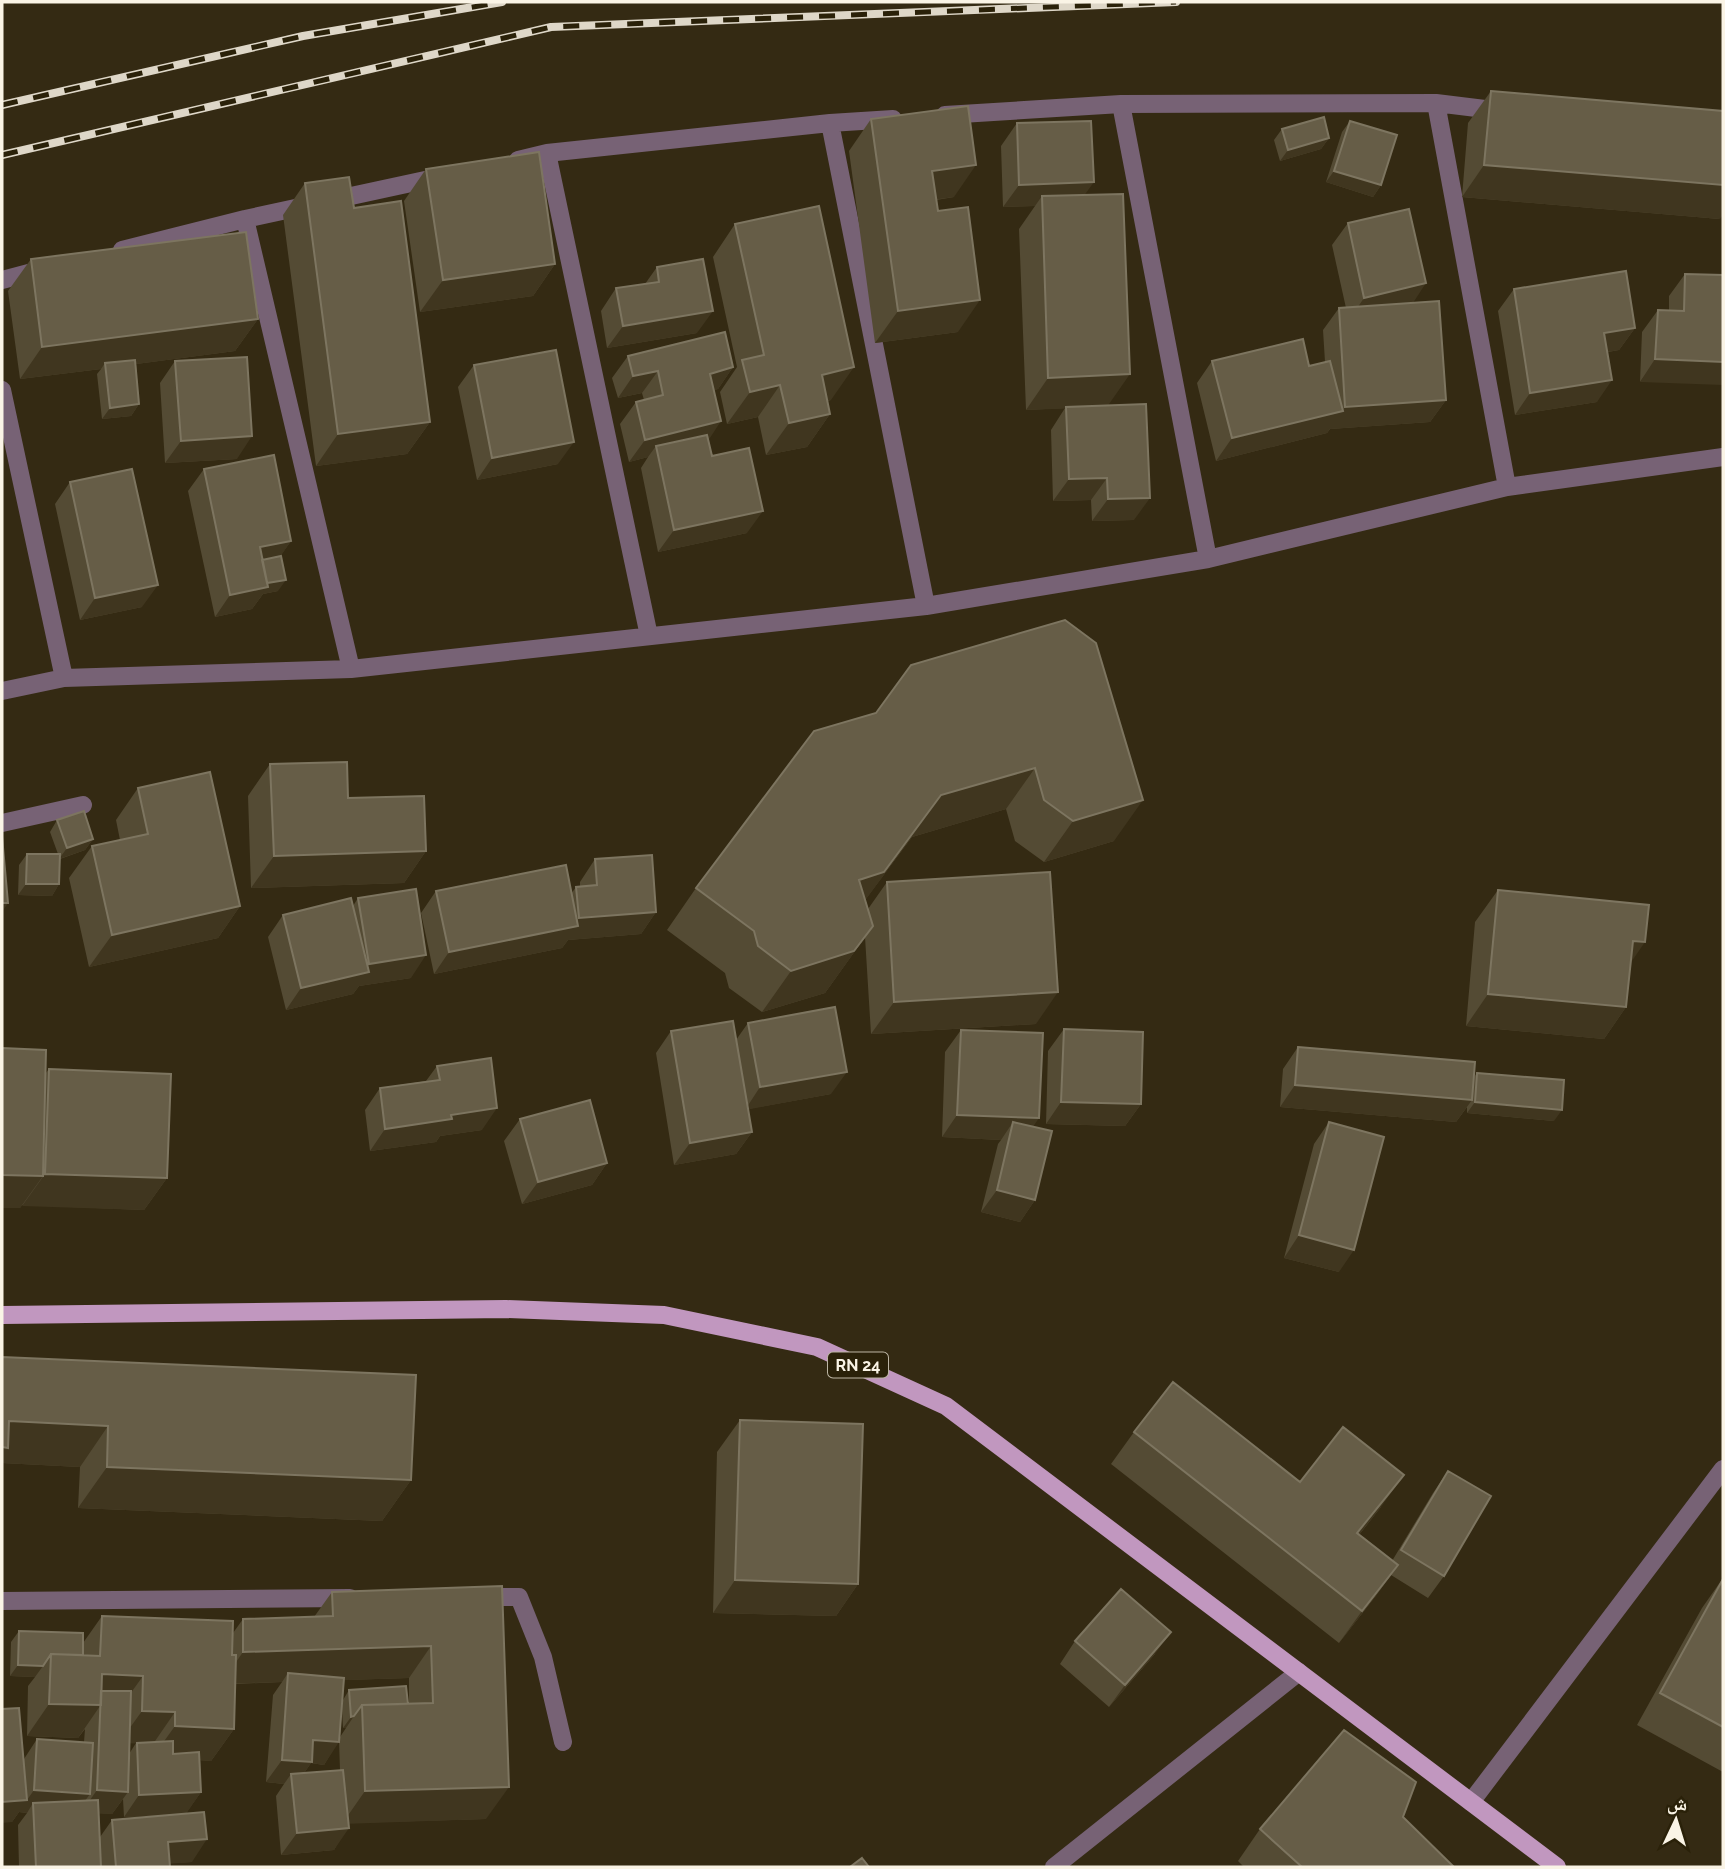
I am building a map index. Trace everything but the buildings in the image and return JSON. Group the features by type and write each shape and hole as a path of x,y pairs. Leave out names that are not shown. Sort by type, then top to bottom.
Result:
{"main road":[{"name":"RN 24","path":"2,1315 506,1309 664,1315 817,1347 946,1406 1558,1867"}],"street":[{"path":"1436,103 1507,487"},
{"path":"507,162 547,153 830,123 1121,104 1436,103 1518,113"},
{"path":"1121,104 1208,559"},
{"path":"830,123 926,606"},
{"path":"547,153 649,636"},
{"path":"110,253 245,219 455,173"},
{"path":"245,219 351,668"},
{"path":"2,280 56,267"},
{"path":"2,390 64,678"},
{"path":"2,691 64,678 351,668 926,606 1208,559 1507,487 1723,457"},
{"path":"2,823 83,806"},
{"path":"1471,1802 1723,1469"},
{"path":"463,1597 519,1597 542,1657 563,1742"},
{"path":"2,1601 365,1598"},
{"path":"1054,1867 1299,1672"}],"railway":[{"path":"2,105 303,36 502,2"},
{"path":"2,155 551,27 1176,2"}]}
